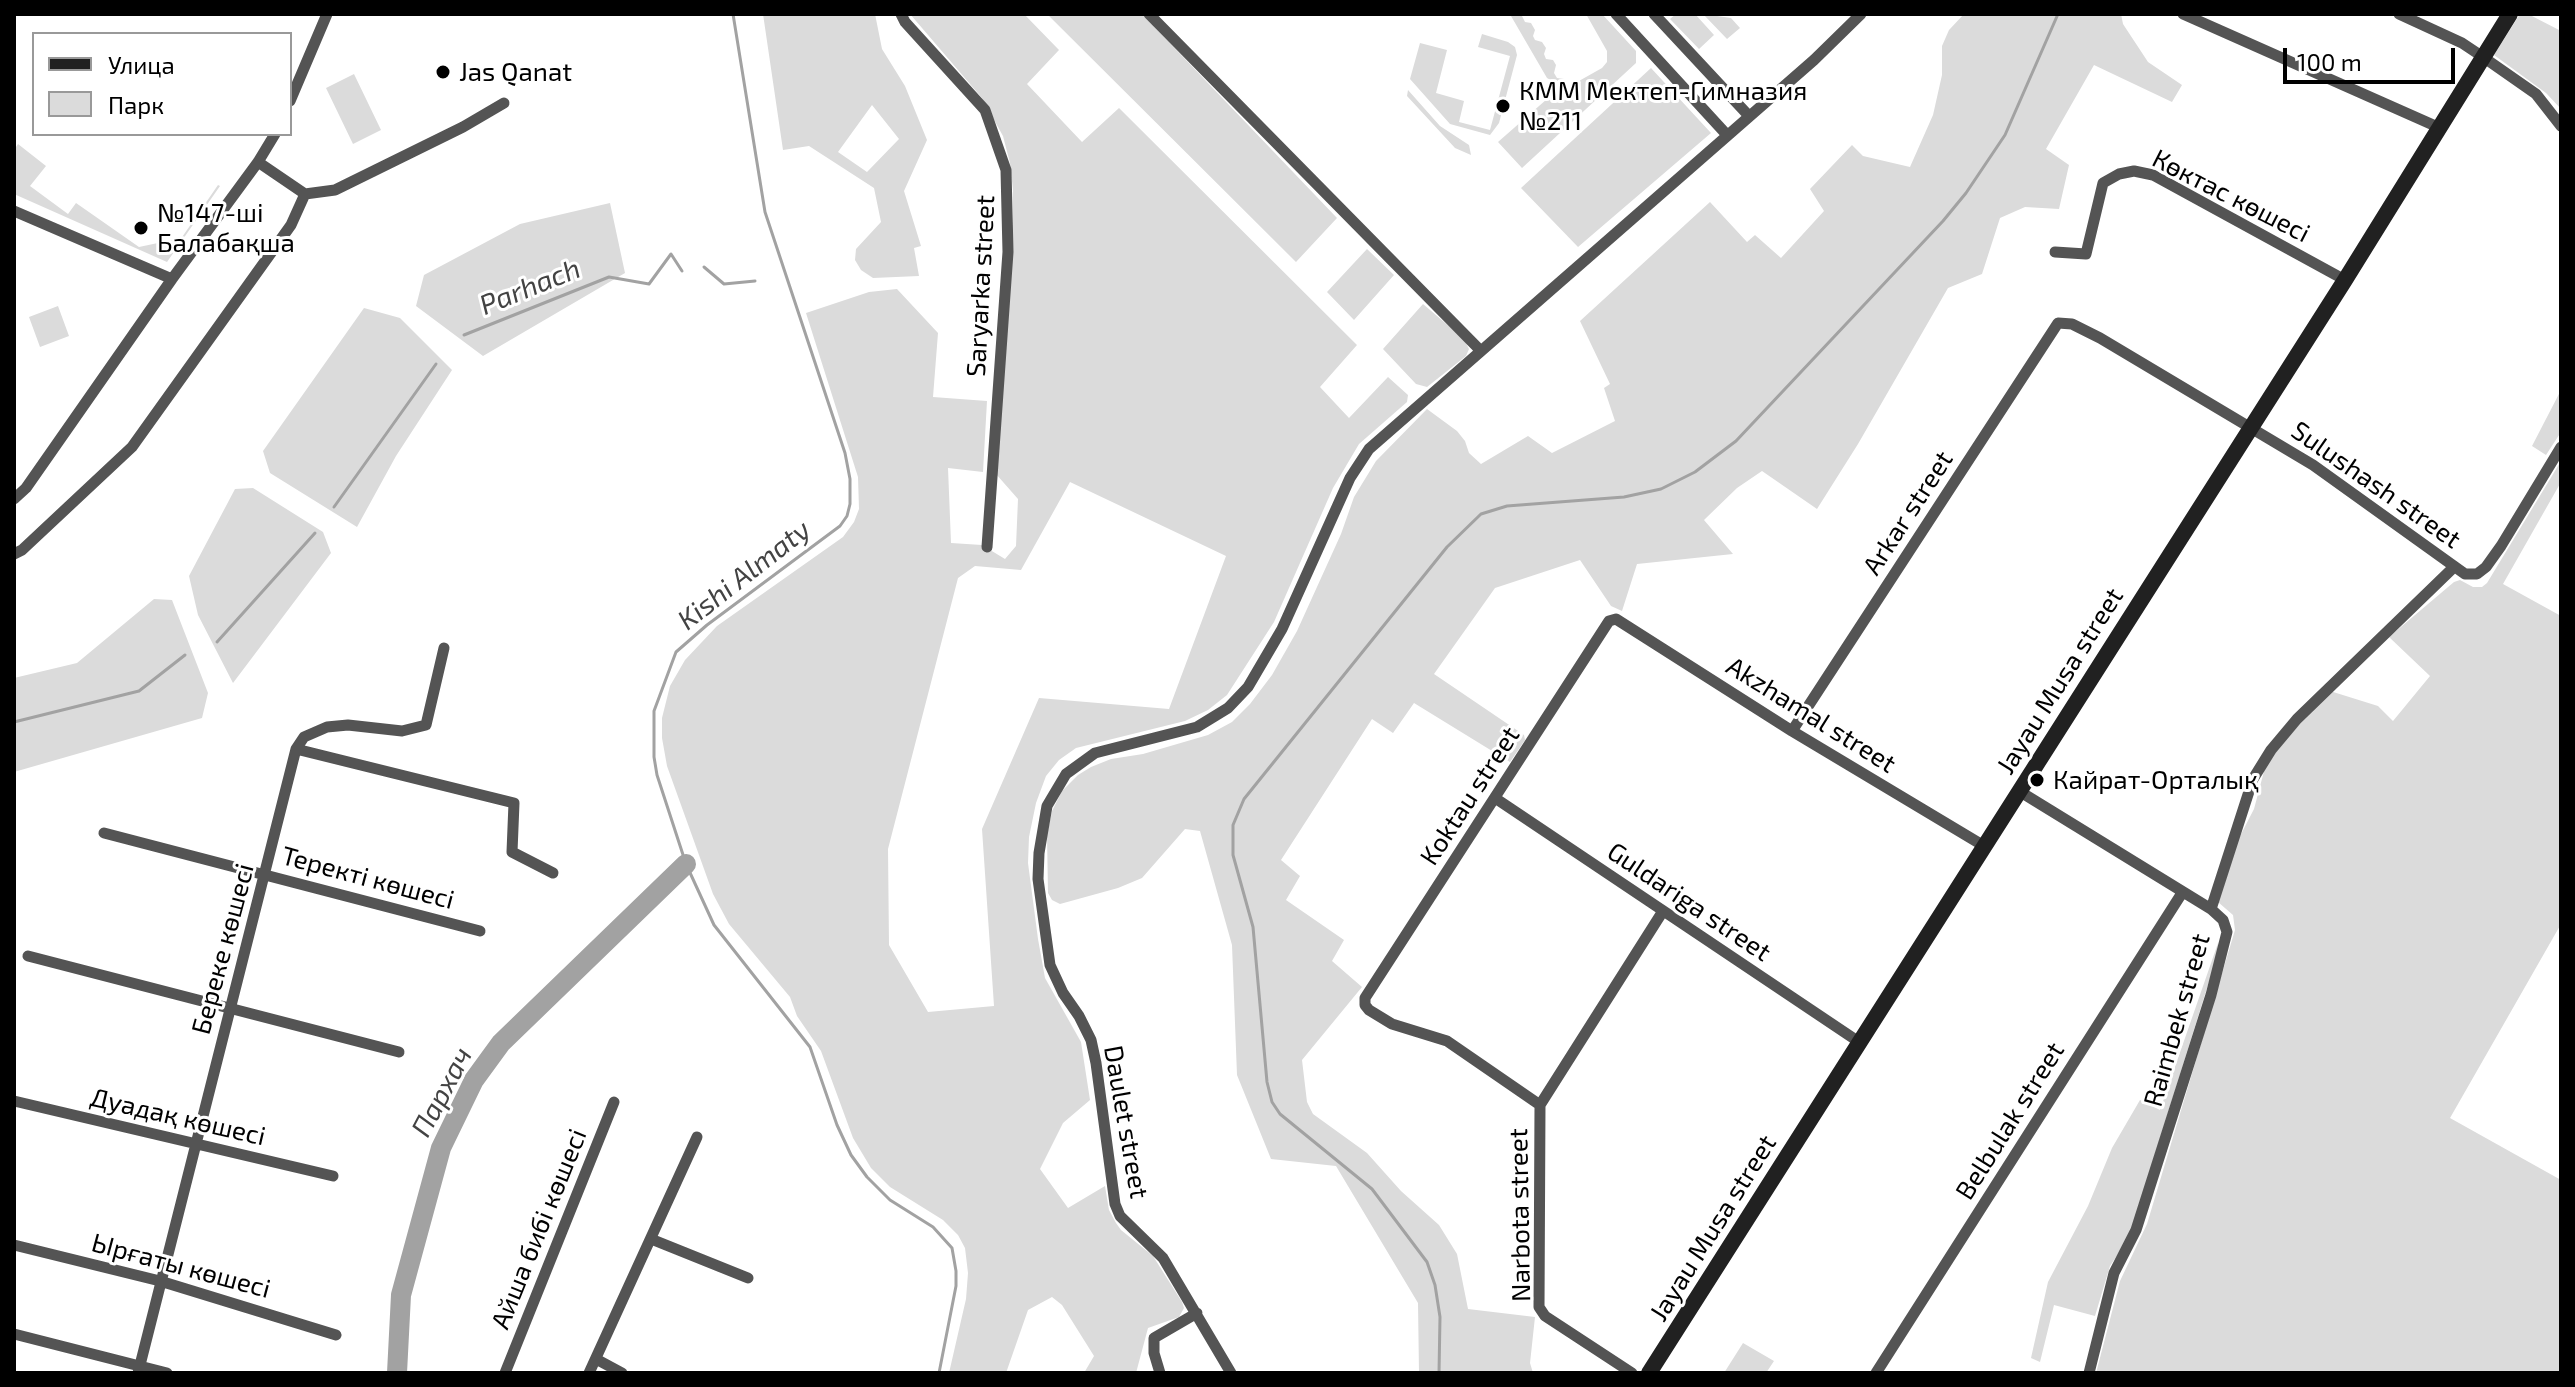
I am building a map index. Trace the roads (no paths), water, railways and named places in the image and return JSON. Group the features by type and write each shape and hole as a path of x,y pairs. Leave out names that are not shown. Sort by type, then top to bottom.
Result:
{"street":[{"path":"292,96 327,14"},
{"name":"Saryarka street","path":"901,14 985,110 1006,170 1008,252 987,547"},
{"path":"1149,14 1481,351"},
{"path":"1616,14 1727,135"},
{"path":"1654,14 1749,116"},
{"name":"Daulet street","path":"1231,1373 1163,1258 1120,1216 1115,1204 1096,1063 1086,1029 1050,965 1038,879 1042,827 1055,788 1080,762 1095,753 1187,731 1212,720 1228,708 1248,687 1282,629 1359,461 1395,423 1814,60 1861,14"},
{"path":"2183,14 2440,128"},
{"path":"2399,14 2462,43 2483,57 2536,94 2561,126"},
{"name":"Jayau Musa street","path":"1649,1373 2345,280 2510,14"},
{"path":"258,162 305,194 335,190 439,140 504,103"},
{"path":"14,499 26,488 274,136"},
{"name":"Көктас көшесі","path":"2055,252 2086,254 2103,183 2119,174 2134,171 2153,175 2345,280"},
{"path":"14,554 22,550 132,447 291,225 305,194"},
{"path":"14,211 172,279"},
{"name":"Sulushash street","path":"2062,322 2100,338 2362,497 2465,574 2477,574 2501,546 2561,447"},
{"name":"Arkar street","path":"1792,731 2055,326 2062,322"},
{"name":"Raimbek street","path":"2089,1373 2114,1273 2136,1230 2224,953 2226,926 2211,909 2244,804 2262,762 2297,719 2454,567"},
{"name":"Akzhamal street","path":"1616,619 1792,731 1984,846"},
{"name":"Koktau street","path":"1540,1105 1456,1046 1392,1024 1369,1010 1365,1002 1368,992 1609,621 1616,619"},
{"path":"444,648 426,725 402,731 348,725 327,727 304,737 296,749 514,803 512,852 553,873"},
{"name":"Береке көшесі","path":"139,1370 296,749"},
{"path":"2019,791 2211,909"},
{"name":"Guldariga street","path":"1495,798 1859,1042"},
{"name":"Теректі көшесі","path":"104,833 480,931"},
{"name":"Belbulak street","path":"1876,1373 2182,893"},
{"path":"1540,1105 1663,911"},
{"path":"28,956 399,1052"},
{"name":"Дуадақ көшесі","path":"14,1101 333,1176"},
{"name":"Айша бибі көшесі","path":"505,1373 614,1102"},
{"name":"Narbota street","path":"1540,1105 1539,1307 1545,1316 1632,1373"},
{"path":"589,1373 697,1137"},
{"path":"651,1239 748,1278"},
{"name":"Ырғаты көшесі","path":"14,1245 160,1281 336,1335"},
{"path":"1160,1373 1154,1353 1154,1338 1197,1313"},
{"path":"14,1334 139,1370 167,1373"},
{"path":"596,1359 622,1373"}],"waterway":[{"name":"Kіshі Almaty","path":"733,14 765,212 845,453 850,479 850,504 840,526 707,625 676,652 654,711 654,757 686,864 714,925 810,1047 837,1125 851,1155 890,1200 933,1227 952,1248 956,1286 939,1373"},
{"path":"1439,1373 1440,1317 1435,1285 1427,1262 1372,1189 1280,1114 1272,1102 1267,1082 1253,927 1233,855 1233,825 1244,799 1447,547 1481,514 1507,506 1624,497 1661,489 1695,472 1736,441 1966,193 2005,135 2058,14"},
{"name":"Parhach","path":"464,335 609,277 649,284 671,254 682,271"},
{"name":"Parhach","path":"704,267 724,284 755,281"},
{"name":"Parhach","path":"334,507 436,364"},
{"name":"Parhach","path":"217,642 315,533"},
{"name":"Parhach","path":"14,722 139,691 185,655"},
{"name":"Пархач","path":"397,1373 401,1295 441,1148 474,1080 501,1043 686,864"}],"place":[{"name":"Jas Qanat","path":"443,72"},
{"name":"КММ Мектеп-Гимназия №211","path":"1503,106"},
{"name":"№147-ші Балабақша","path":"141,228"},
{"name":"Кайрат-Орталық","path":"2037,780"}]}
